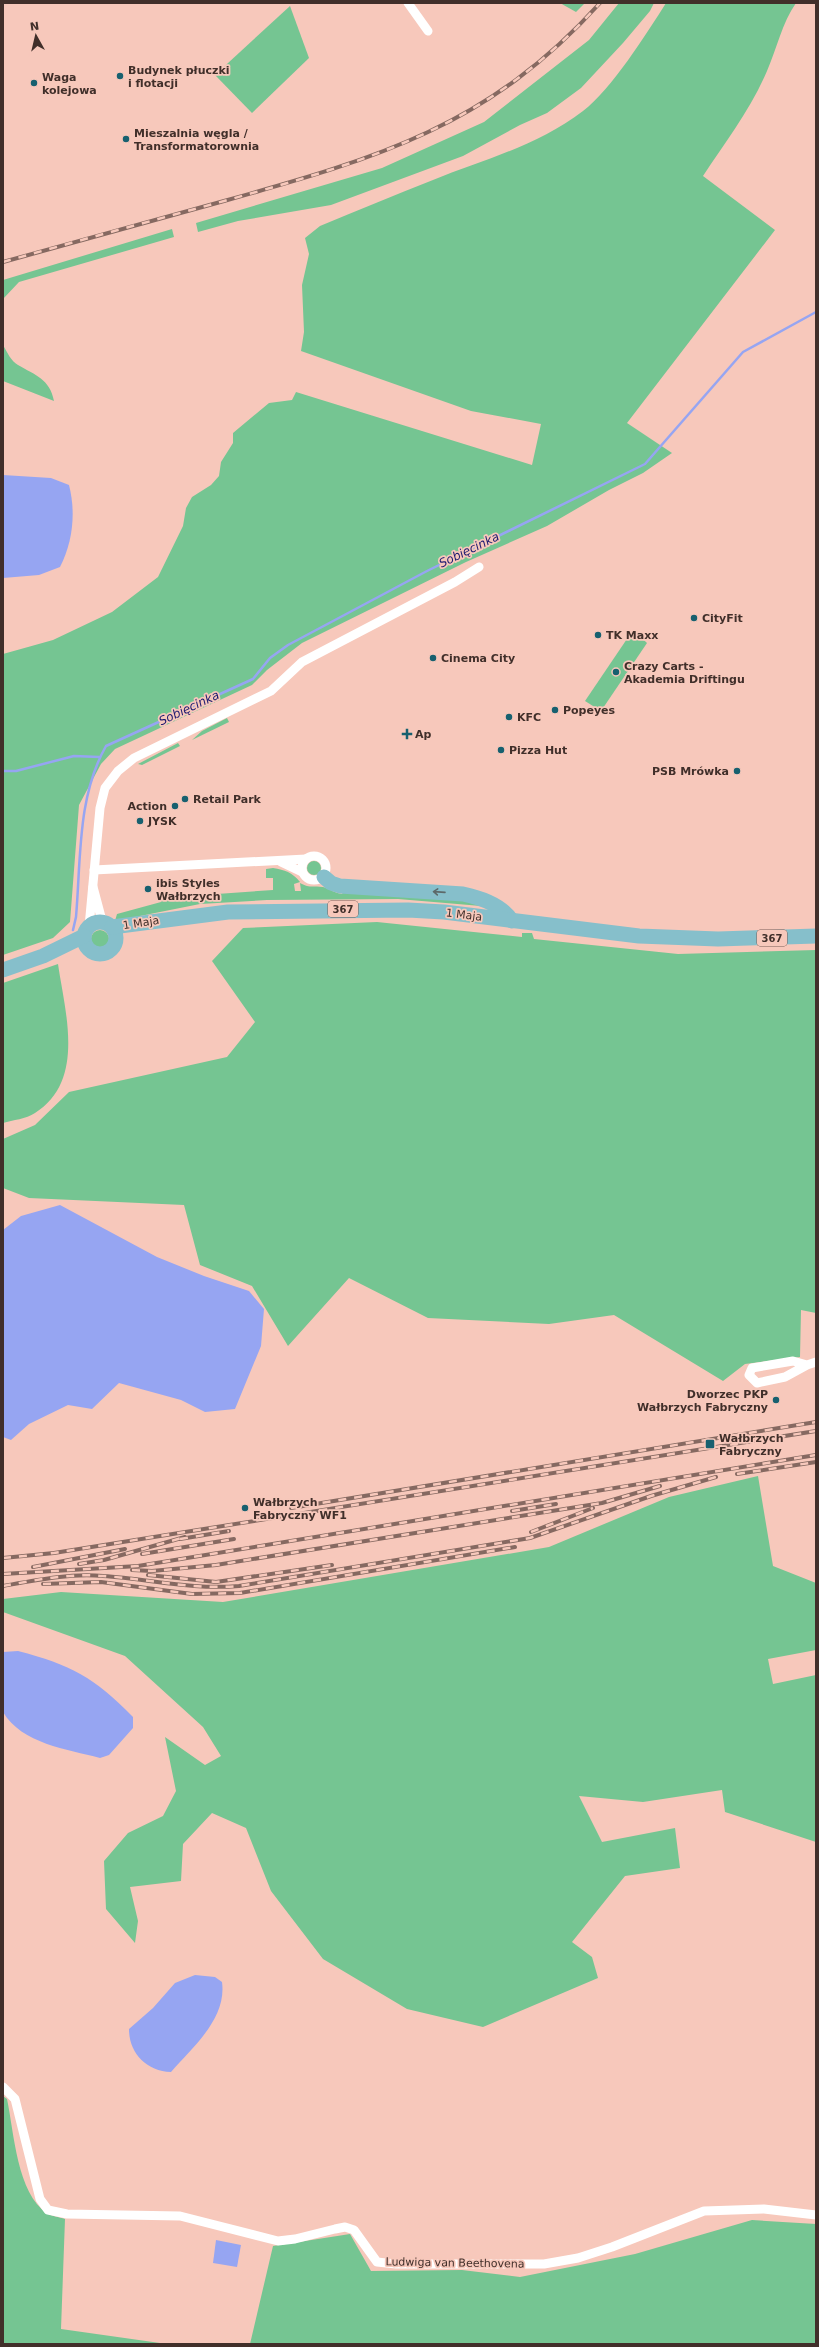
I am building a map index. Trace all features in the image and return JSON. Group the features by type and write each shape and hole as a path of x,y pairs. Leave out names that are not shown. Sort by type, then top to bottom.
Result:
{"main road":[{"path":"324,877 331,883 340,886 463,894 478,898 506,911 512,921"},
{"name":"1 Maja","path":"112,930 174,919 228,912 343,909 444,912 639,936 718,939 816,936"},
{"name":"367","path":"3,970 43,956 78,950 102,954 110,951 112,930 96,923 87,931 43,956"},
{"path":"87,931 86,946 92,952"}],"street":[{"path":"408,3 428,31"},
{"path":"87,931 90,898 93,886 100,808 105,788 118,771 134,758 271,690 302,662 455,582 479,567"},
{"path":"94,870 279,862 306,859 316,856 324,860 327,869 324,877 317,880 311,880 302,872 279,862"},
{"path":"302,872 302,866 306,859"},
{"path":"93,886 101,917 112,930"},
{"path":"793,1361 811,1364 785,1377 756,1383 749,1375 752,1368 793,1361"},
{"name":"Ludwiga van Beethovena","path":"3,2087 15,2099 40,2199 48,2210 67,2214 180,2216 278,2241 295,2239 345,2227 354,2230 377,2262 396,2264 512,2265 544,2264 578,2258 612,2247 704,2211 764,2209 816,2215"}],"green space":[{"path":"560,3 585,3 576,12"},
{"path":"619,3 654,3 650,11 623,43 581,88 547,113 520,125 463,156 331,205 238,221 198,232 196,223 382,168 484,122 589,40"},
{"path":"666,3 796,3 787,19 761,85 738,125 703,176 775,230 627,423 672,453 643,473 609,490 547,526 466,562 302,643 267,670 252,685 115,749 101,764 79,805 70,922 53,938 3,955 3,654 53,640 112,612 158,577 183,526 186,508 192,497 211,485 219,476 221,462 233,443 233,433 269,403 292,400 296,392 532,465 541,424 471,411 301,351 304,332 302,285 309,254 305,238 320,226 433,180 510,151 547,134 565,123 594,102 617,76"},
{"path":"290,6 309,58 252,113 215,75"},
{"path":"172,229 174,237 19,282 3,299 3,280"},
{"path":"3,345 13,361 41,378 49,388 54,401 3,381"},
{"name":"Crazy Carts - Akademia Driftingu","path":"633,630 647,643 601,711 585,701"},
{"path":"227,718 229,722 192,740 202,731"},
{"path":"178,743 180,746 142,765 138,764"},
{"path":"314,861 319,863 321,868 319,873 314,875 309,873 307,868 309,863"},
{"path":"273,868 288,872 300,882 294,884 295,891 301,891 300,883 310,886 320,886 342,894 344,891 462,897 481,906 398,899 267,900 200,904 115,921 117,914 161,902 160,898 273,890 273,878 266,878 266,869"},
{"path":"377,922 522,937 522,933 532,933 534,939 678,954 816,950 816,1313 801,1310 800,1357 745,1364 723,1381 614,1315 549,1324 428,1318 349,1278 288,1346 252,1286 200,1265 184,1205 29,1198 3,1188 3,1139 35,1125 69,1092 227,1057 255,1022 212,961 243,928"},
{"path":"100,930 106,933 109,939 106,945 100,948 94,945 91,939 94,933"},
{"path":"58,964 65,1003 68,1044 67,1064 61,1083 51,1099 35,1113 24,1118 3,1123 3,983"},
{"path":"758,1476 773,1566 816,1583 816,1650 768,1659 773,1684 816,1675 816,1842 725,1812 722,1790 643,1802 579,1796 602,1842 675,1828 680,1868 625,1876 572,1942 592,1957 598,1978 483,2027 407,2009 323,1959 271,1891 246,1828 212,1813 183,1844 181,1881 130,1887 138,1921 135,1943 106,1909 104,1861 128,1833 163,1816 176,1791 165,1737 205,1765 221,1756 203,1727 125,1656 3,1612 3,1599 61,1592 223,1602 549,1547 669,1497"},
{"path":"3,2096 7,2099 18,2161 29,2192 37,2204 47,2213 65,2219 61,2329 167,2344 3,2344"},
{"path":"752,2220 816,2224 816,2344 250,2344 273,2246 350,2234 371,2271 462,2270 520,2277 635,2254"}],"water":[{"path":"3,475 51,478 69,485 73,516 72,527 68,547 60,567 39,575 3,578"},
{"path":"60,1205 157,1257 204,1276 249,1291 264,1309 261,1346 235,1409 205,1412 181,1400 119,1383 92,1409 68,1405 29,1424 11,1440 3,1437 3,1230 21,1216"},
{"path":"18,1651 67,1667 93,1682 119,1703 133,1717 133,1728 109,1755 100,1758 46,1744 22,1731 11,1723 3,1712 3,1652"},
{"path":"195,1975 215,1977 222,1982 222,1995 214,2020 198,2042 171,2072 154,2068 141,2059 136,2053 132,2046 129,2029 153,2008 175,1983"},
{"path":"216,2240 241,2245 237,2267 213,2263"}],"waterway":[{"name":"Sobięcinka","path":"73,930 76,917 80,851 85,807 90,786 106,746 253,679 270,658 288,645 427,571 645,464 743,352 816,312"},
{"path":"3,771 16,771 74,756 99,757"}],"railway":[{"path":"3,262 280,185 381,152 428,132 473,108 516,80 558,45 600,3"},
{"path":"291,1508 816,1422"},
{"path":"3,1558 54,1553 816,1431"},
{"path":"3,1574 138,1566 816,1455"},
{"path":"737,1474 816,1462"},
{"path":"3,1586 28,1581 78,1575 120,1577 204,1587 239,1586 530,1538 651,1496 716,1477"},
{"path":"132,1570 152,1571 216,1565 602,1503 660,1486"},
{"path":"512,1511 556,1504"},
{"path":"531,1532 593,1508"},
{"path":"180,1539 229,1531"},
{"path":"79,1564 104,1560 185,1537"},
{"path":"142,1554 234,1539"},
{"path":"43,1584 101,1582 192,1594 240,1593 515,1547"},
{"path":"33,1567 125,1549"},
{"path":"148,1575 216,1582 332,1565"}],"place":[{"name":"Budynek płuczki i flotacji","path":"120,76"},
{"name":"Waga kolejowa","path":"34,83"},
{"name":"Mieszalnia węgla / Transformatorownia","path":"126,139"},
{"name":"CityFit","path":"694,618"},
{"name":"TK Maxx","path":"598,635"},
{"name":"Cinema City","path":"433,658"},
{"name":"Crazy Carts - Akademia Driftingu","path":"616,672"},
{"name":"Popeyes","path":"555,710"},
{"name":"KFC","path":"509,717"},
{"name":"Ap","path":"407,734"},
{"name":"Pizza Hut","path":"501,750"},
{"name":"PSB Mrówka","path":"737,771"},
{"name":"Retail Park","path":"185,799"},
{"name":"Action","path":"175,806"},
{"name":"JYSK","path":"140,821"},
{"name":"ibis Styles Wałbrzych","path":"148,889"},
{"name":"Dworzec PKP Wałbrzych Fabryczny","path":"776,1400"},
{"name":"Wałbrzych Fabryczny","path":"710,1444"},
{"name":"Wałbrzych Fabryczny WF1","path":"245,1508"}]}
